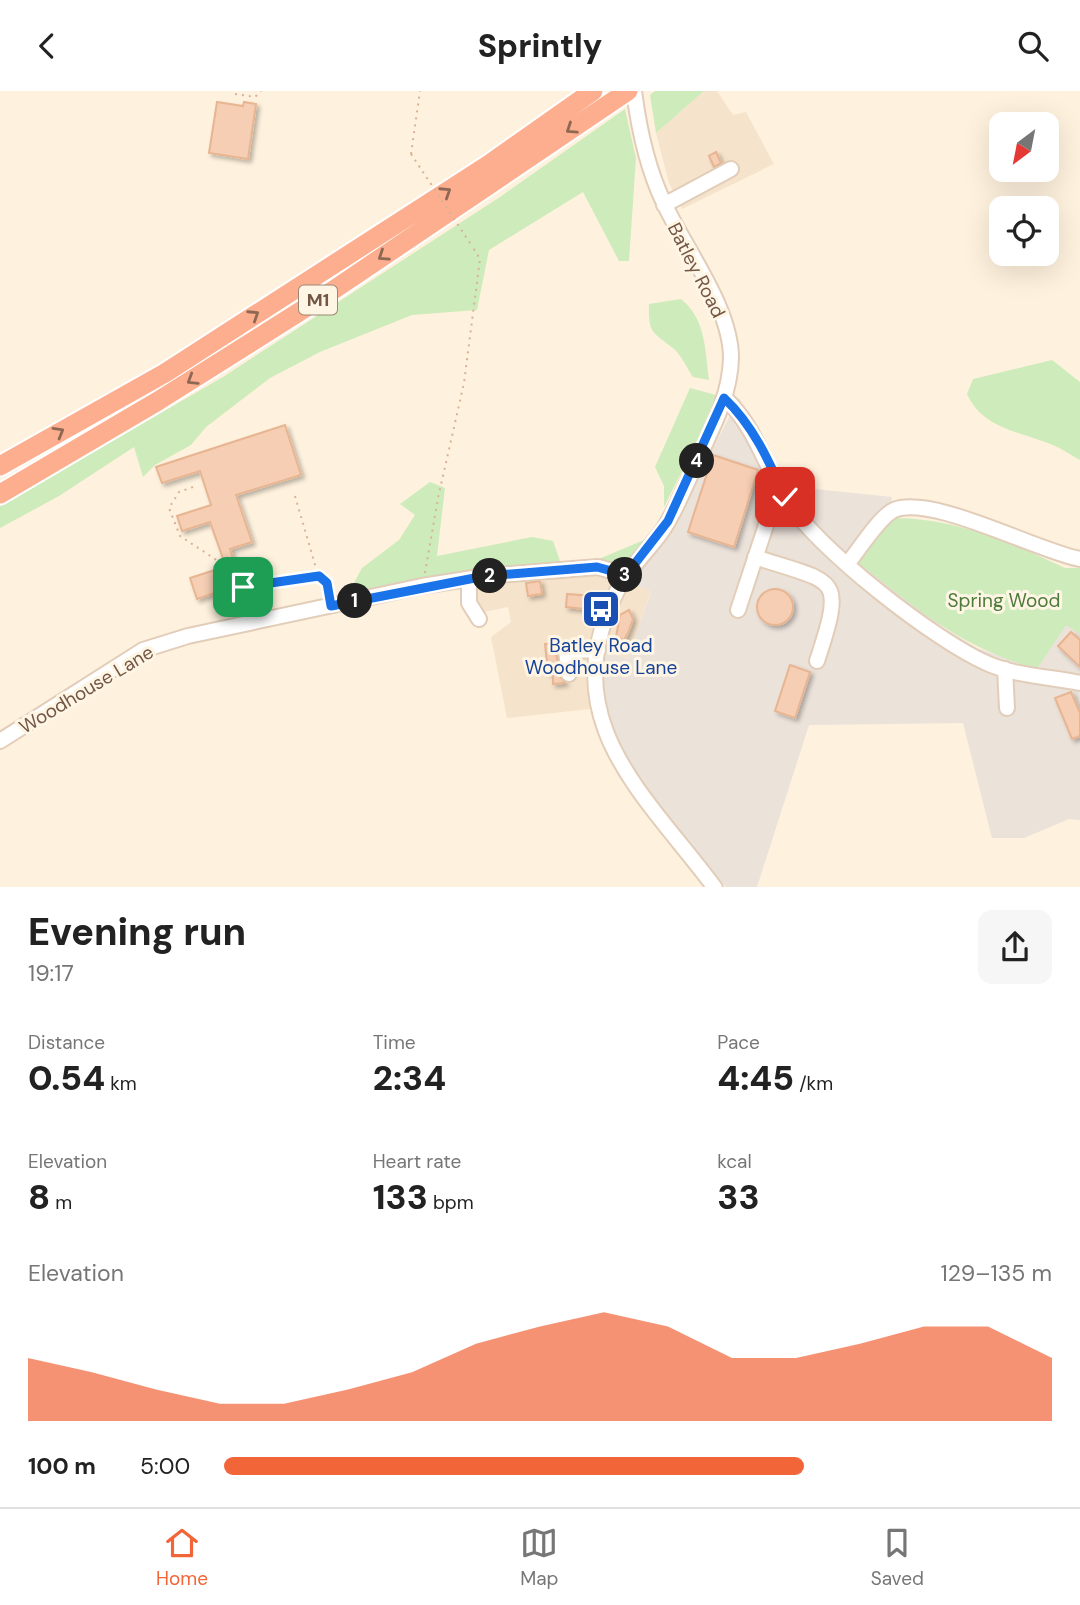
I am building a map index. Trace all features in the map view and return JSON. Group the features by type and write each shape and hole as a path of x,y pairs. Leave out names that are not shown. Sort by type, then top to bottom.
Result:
{"highway":[{"name":"M1","path":"0,466 165,373 488,165 593,91"},
{"name":"M1","path":"0,494 158,401 315,302 628,91"}],"street":[{"name":"Batley Road","path":"634,91 646,158 664,205 726,328 731,354 724,398 668,521 626,575 607,613 595,676 600,708 613,753 643,798 715,887"},
{"path":"664,205 731,169"},
{"path":"724,398 739,412 756,436 783,493 800,519 893,603 967,654 1005,669 1080,683"},
{"path":"738,610 775,498 783,493"},
{"path":"848,563 888,515 902,509 952,515 1080,559"},
{"path":"755,557 819,579 830,587 834,601 832,617 817,661"},
{"name":"Woodhouse Lane","path":"0,741 143,650 188,636 422,586 469,579 597,567 626,575"},
{"path":"469,579 469,603 480,619"},
{"path":"569,674 566,651 598,650"},
{"path":"1005,669 1007,708"}],"path":[{"path":"235,94 255,97 261,91"},
{"path":"420,91 411,154 480,259 464,383 438,498 422,586"},
{"path":"193,487 179,492 169,508 177,531 215,559 235,583 250,587 319,576"},
{"path":"295,496 319,576 327,583 331,606"}],"shaded area":[{"path":"704,91 717,91 733,115 746,112 774,164 682,209 669,183 656,133"},
{"path":"739,398 785,486 892,497 889,518 859,562 944,628 977,648 1037,669 1066,624 1080,634 1080,820 1069,819 1024,838 992,838 963,723 809,725 757,887 726,887 638,780 618,751 611,728 603,684 603,651 628,659 651,591 628,582 667,537"},
{"path":"605,574 611,577 613,586 604,602 591,647 587,685 590,709 507,718 491,637 511,622 508,607 480,613 472,585"},
{"path":"628,582 651,590 628,659 603,651 610,623"}],"green space":[{"path":"655,91 704,91 656,133 650,95"},
{"path":"625,109 636,158 629,261 619,261 583,192 489,250 477,310 412,315 320,352 270,378 206,427 191,445 155,465 143,477 134,447 59,496 0,528 0,506 223,377 500,197"},
{"path":"681,299 700,326 709,380 693,377 677,352 651,327 649,304"},
{"path":"1052,360 1080,382 1080,460 1054,446 1000,426 981,413 967,394 973,379"},
{"path":"690,388 716,395 700,435 664,507 664,486 655,467"},
{"path":"430,482 445,488 437,556 532,537 553,541 560,561 594,561 484,571 348,594 362,568 399,540 415,515 400,504"},
{"name":"Spring Wood","path":"889,518 958,526 1001,540 1065,568 1080,568 1080,634 1066,625 1037,669 985,650 942,626 858,562"},
{"path":"644,540 626,562 619,565 594,561"}],"building":[{"path":"217,102 243,106 244,102 256,104 248,159 209,153"},
{"path":"716,152 721,163 714,167 709,156"},
{"path":"285,425 301,475 236,495 252,542 230,549 234,562 225,564 210,522 182,531 177,516 211,505 200,471 162,483 156,467"},
{"path":"713,455 758,470 734,547 688,532"},
{"path":"257,558 260,568 244,573 241,563"},
{"path":"218,569 224,590 197,599 190,578"},
{"path":"540,581 542,594 528,596 526,583"},
{"path":"775,589 787,595 793,607 787,619 775,625 763,619 757,607 763,595"},
{"path":"567,594 593,596 592,605 585,605 585,609 566,607"},
{"path":"629,610 633,619 624,640 616,637 620,615"},
{"path":"1071,632 1080,640 1080,667 1058,646"},
{"path":"560,643 556,652 560,676 565,683 553,684 553,673 548,673 545,644"},
{"path":"790,665 810,672 795,718 775,711"},
{"path":"1071,692 1080,713 1080,736 1072,739 1055,698"}],"place":[{"name":"Batley Road Woodhouse Lane","path":"601,609"}],"route":[{"path":"243,587 319,576 327,583 331,606 422,586 485,576 597,567 610,568 626,575 660,533 675,509 724,398 739,412 756,436 785,497"}]}
